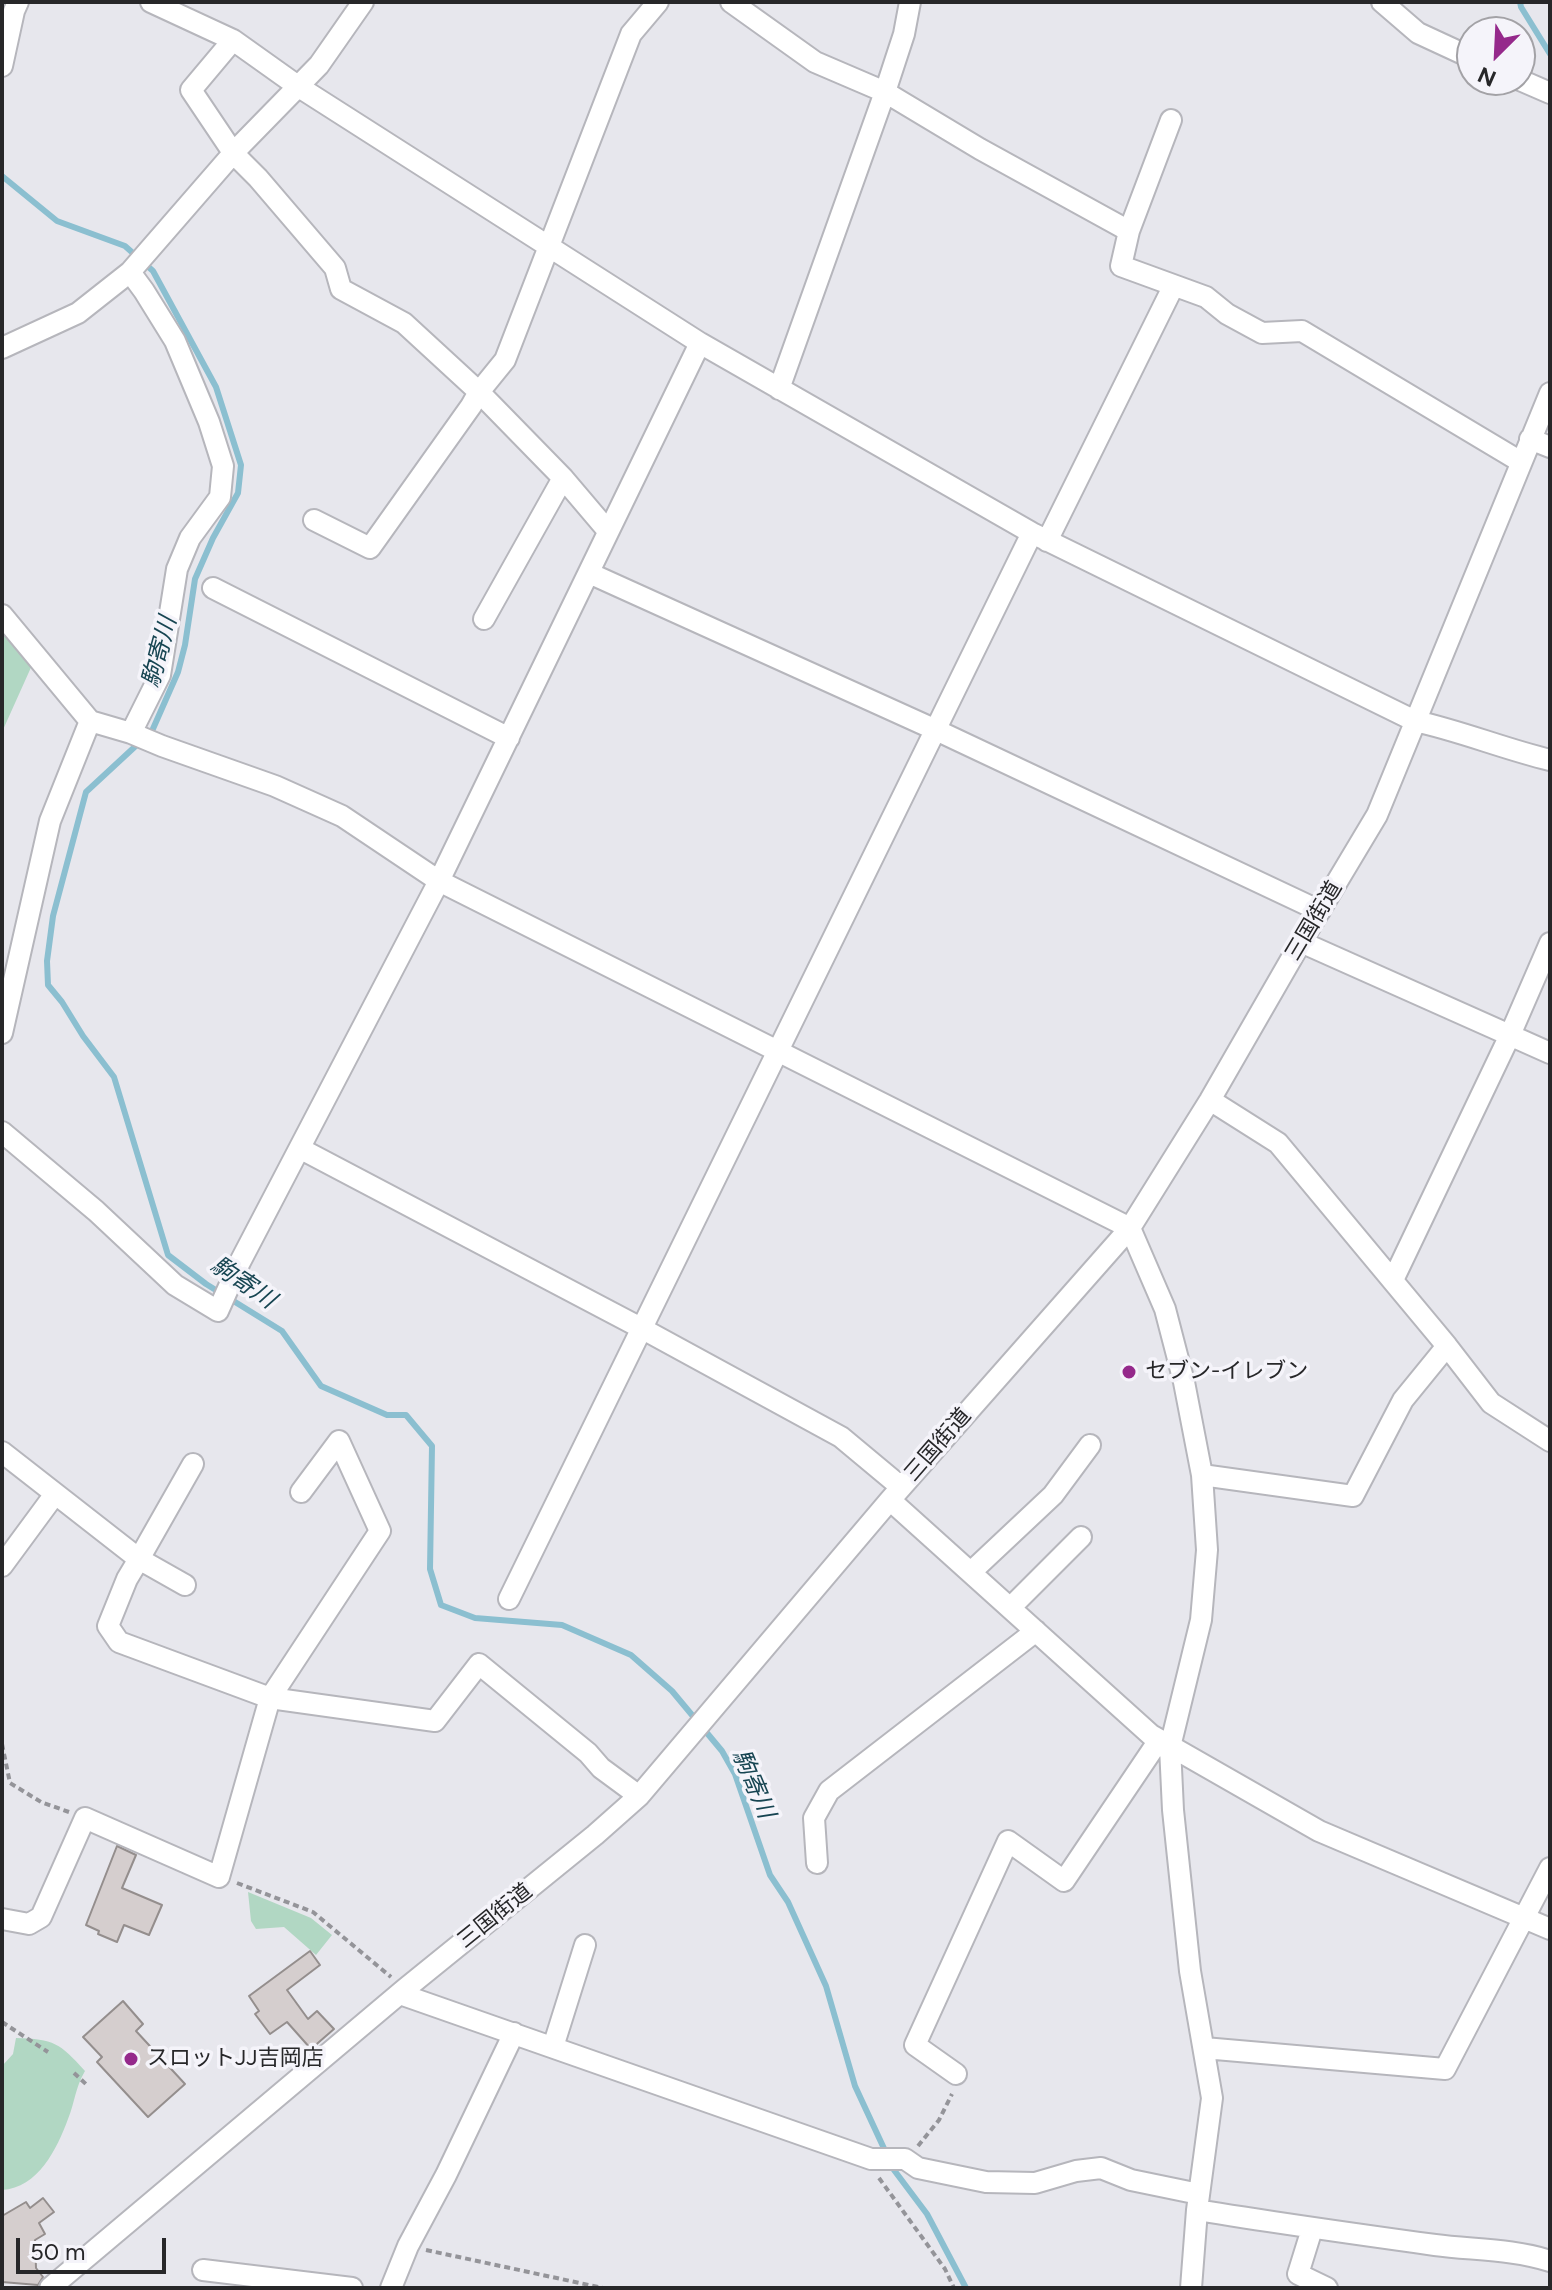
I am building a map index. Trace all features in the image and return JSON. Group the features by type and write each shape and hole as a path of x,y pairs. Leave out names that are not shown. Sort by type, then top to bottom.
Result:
{"street":[{"path":"2,66 18,2"},
{"path":"151,2 233,40 299,87 700,343 1039,537 1415,721 1448,728 1550,760"},
{"path":"2,348 78,313 131,272 234,154 319,65 363,2"},
{"path":"314,520 370,548 479,392 505,360 631,34 658,2"},
{"path":"731,2 815,62 885,92 980,149 1129,231"},
{"path":"779,389 885,92 904,34 910,2"},
{"path":"1382,2 1418,33 1456,51"},
{"path":"233,40 191,90 234,154 335,268 341,289 404,323 479,392 563,478 608,531"},
{"path":"1171,120 1129,231 1121,266 1206,297 1227,314 1262,333 1302,331 1521,462"},
{"path":"131,272 175,341 209,422 223,466 220,497 190,538 177,569 160,675 131,733"},
{"path":"509,1599 936,730 1173,287"},
{"path":"2,1132 96,1211 175,1285 218,1311 240,1262 439,881 700,343"},
{"name":"三国街道","path":"50,2288 639,1796 896,1493 1130,1228 1210,1100 1377,815 1550,393"},
{"path":"1530,439 1550,447"},
{"path":"484,619 563,478"},
{"path":"589,573 936,730 1320,911"},
{"path":"213,588 509,738"},
{"path":"2,615 90,721 275,786 342,816 439,881 1130,1228 1165,1309 1184,1382 1202,1475 1207,1550 1201,1620 1170,1747 1173,1810 1190,1971 1212,2098 1198,2202 1191,2288"},
{"path":"2,1033 50,821 90,721"},
{"path":"1301,942 1550,1053"},
{"path":"1393,1280 1510,1035 1550,943"},
{"path":"1210,1100 1278,1143 1491,1403 1550,1441"},
{"path":"301,1149 841,1437 971,1572 1151,1735 1170,1747 1319,1831 1550,1929"},
{"path":"1202,1475 1353,1496 1403,1400 1447,1346"},
{"path":"2,1919 29,1924 41,1917 85,1818 219,1877 270,1698 380,1531 339,1441 301,1492"},
{"path":"971,1572 1053,1495 1090,1445"},
{"path":"2,1452 139,1559 185,1585"},
{"path":"193,1464 127,1579 108,1626 119,1642 270,1698 435,1721 479,1664 588,1753 601,1768 639,1796"},
{"path":"2,1566 55,1494"},
{"path":"1010,1608 1081,1537"},
{"path":"817,1863 814,1818 829,1791 1036,1631"},
{"path":"956,2074 915,2045 1008,1841 1064,1881 1155,1746 1170,1747"},
{"path":"1204,2048 1445,2069 1550,1868"},
{"path":"553,2047 585,1945"},
{"path":"402,1991 553,2047 918,2168 986,2182 1035,2183 1076,2171 1101,2168 1198,2202 1312,2229 1531,2255 1550,2261"},
{"path":"391,2288 408,2246 514,2033"},
{"path":"1312,2229 1298,2274 1327,2288"},
{"path":"203,2270 352,2288"}],"path":[{"path":"2,1744 10,1783 41,1802 85,1818"},
{"path":"219,1877 313,1912 402,1991"},
{"path":"2,2022 48,2052"},
{"path":"74,2073 88,2086"},
{"path":"954,2288 945,2269 879,2176 889,2159 926,2137 939,2120 954,2089 956,2074"},
{"path":"408,2246 603,2288"}],"green space":[{"path":"2,625 33,663 2,732"},
{"path":"248,1892 311,1918 332,1935 316,1955 284,1927 256,1929 251,1921"},
{"path":"16,2038 55,2044 85,2071 52,2154 36,2175 15,2188 2,2190 2,2066 13,2054"}],"building":[{"path":"117,1846 136,1855 122,1888 162,1905 149,1935 124,1925 117,1942 86,1925"},
{"path":"310,1951 320,1965 287,1990 308,2019 317,2011 334,2029 311,2049 287,2022 270,2034 255,2014 259,2011 249,1996"},
{"name":"スロットJJ吉岡店","path":"123,2001 143,2024 136,2031 185,2084 148,2117 97,2062 102,2057 83,2037"},
{"path":"43,2198 54,2212 39,2223 45,2234 35,2240 36,2268 43,2277 38,2285 2,2282 2,2216 26,2202 30,2208"}],"waterway":[{"path":"1520,2 1550,54"},
{"name":"駒寄川","path":"2,176 57,221 125,246 153,271 216,387 241,465 238,493 195,579 178,672 149,735"},
{"name":"駒寄川","path":"140,742 86,792 53,916 47,961 48,985 114,1077 168,1255 206,1284 282,1331 321,1386 387,1415 406,1415 432,1446 430,1569 441,1605 475,1618 562,1625 631,1655 672,1691 722,1751 735,1774 770,1875 788,1902 826,1986 855,2086 894,2170 927,2214 966,2288"}],"place":[{"name":"セブン-イレブン","path":"1129,1372"},
{"name":"スロットJJ吉岡店","path":"131,2059"}]}
